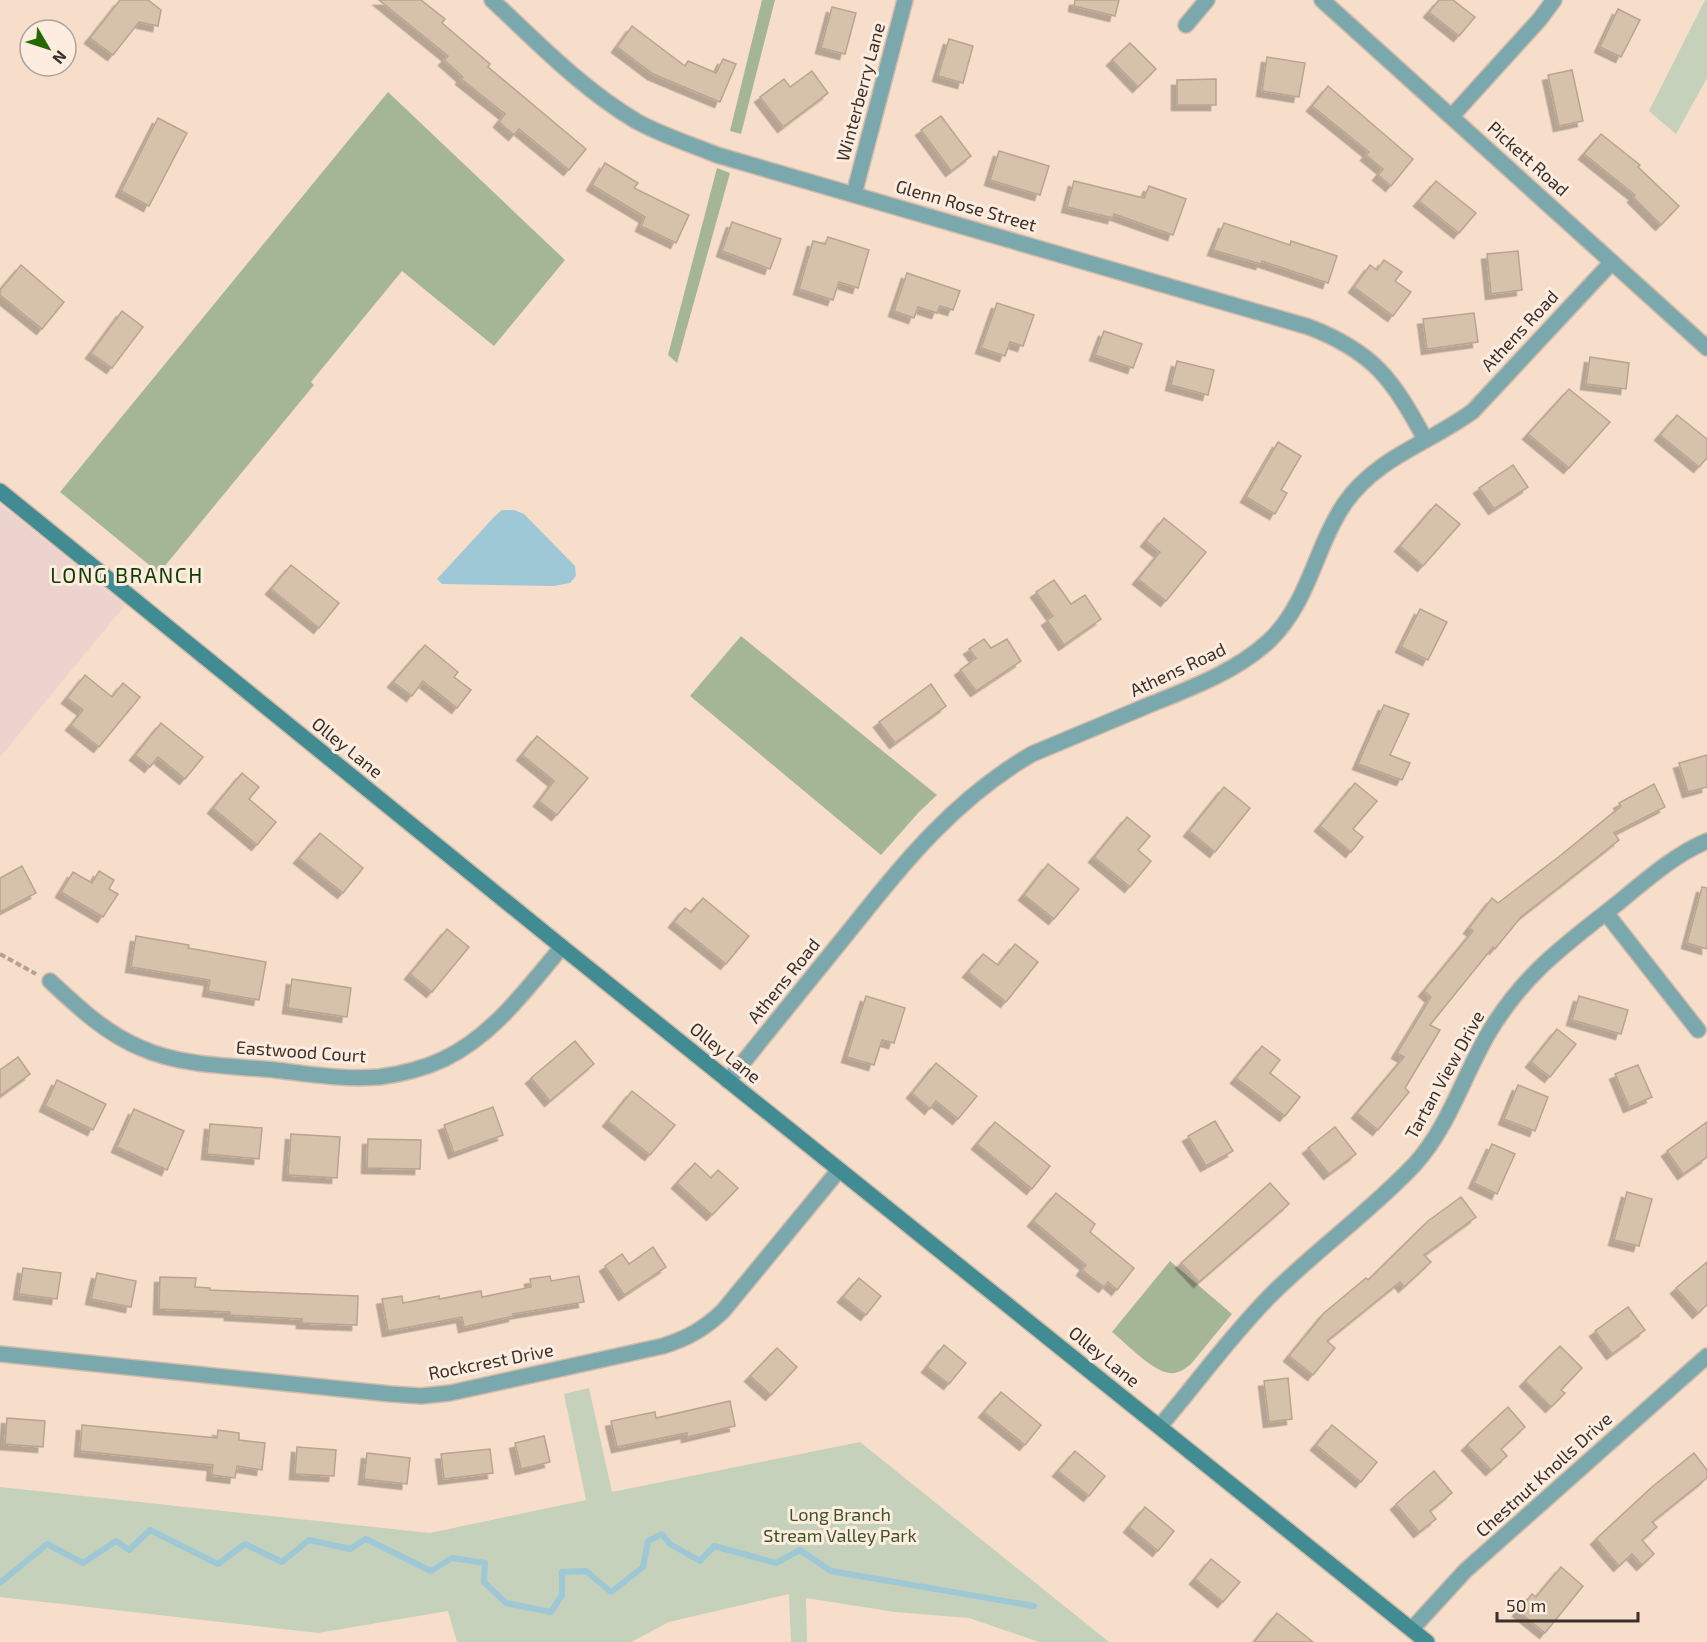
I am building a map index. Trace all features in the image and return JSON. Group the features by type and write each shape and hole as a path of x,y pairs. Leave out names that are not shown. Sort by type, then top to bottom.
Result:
{"main road":[{"name":"Olley Lane","path":"0,491 562,947 1427,1642"}],"street":[{"name":"Glenn Rose Street","path":"492,0 575,79 607,103 669,136 717,155 1328,334 1359,352 1386,377 1402,398 1425,440"},
{"name":"Winterberry Lane","path":"854,194 905,0"},
{"path":"1186,25 1207,0"},
{"name":"Pickett Road","path":"1322,0 1707,348"},
{"path":"1452,116 1540,19 1554,0"},
{"name":"Athens Road","path":"728,1080 907,860 941,823 978,790 1004,770 1032,754 1212,679 1243,661 1267,643 1287,620 1303,596 1328,535 1346,501 1378,468 1455,425 1473,411 1612,262"},
{"name":"Tartan View Drive","path":"1160,1426 1271,1295 1396,1183 1416,1162 1444,1123 1487,1035 1510,999 1550,956 1663,866 1707,841"},
{"path":"1606,913 1698,1030"},
{"name":"Eastwood Court","path":"50,981 86,1015 119,1038 155,1054 221,1065 319,1075 376,1077 425,1067 447,1058 468,1044 509,1010 562,947"},
{"name":"Rockcrest Drive","path":"0,1354 391,1395 421,1396 450,1393 652,1349 687,1338 709,1324 723,1311 839,1170"},
{"name":"Chestnut Knolls Drive","path":"1412,1629 1465,1571 1707,1356"}],"path":[{"path":"0,954 50,981"}],"shaded area":[{"path":"0,504 125,605 0,757"}],"green space":[{"path":"762,0 775,0 741,134 730,131"},
{"path":"1707,0 1707,78 1676,134 1649,111"},
{"path":"388,92 565,260 494,346 402,271 311,382 314,385 159,573 60,492"},
{"path":"717,168 730,173 677,363 668,355"},
{"path":"741,636 937,795 881,855 690,696"},
{"path":"1170,1261 1232,1314 1191,1364 1173,1373 1156,1368 1112,1332"},
{"name":"Long Branch Stream Valley Park","path":"589,1388 612,1492 860,1442 1109,1642 1039,1642 969,1618 895,1612 806,1598 807,1642 791,1642 789,1594 669,1622 631,1642 457,1642 448,1611 318,1633 0,1597 0,1487 430,1533 586,1500 564,1394"}],"water":[{"path":"502,510 514,510 524,514 575,566 576,576 570,583 554,586 442,584 437,579"}],"building":[{"path":"120,0 148,0 161,10 158,26 139,22 113,55 90,38"},
{"path":"379,0 421,0 445,19 442,23 490,64 488,67 586,149 569,170 519,129 514,135 499,122 505,114 461,79 463,77 444,60 448,56"},
{"path":"1075,0 1119,0 1115,16 1074,6"},
{"path":"1439,0 1453,0 1475,17 1459,36 1429,12"},
{"path":"832,7 856,13 845,54 821,48"},
{"path":"1618,9 1640,20 1621,57 1600,47"},
{"path":"632,26 685,66 688,61 716,73 723,59 736,64 720,102 653,74 617,47"},
{"path":"949,39 973,46 963,83 938,76"},
{"path":"1130,43 1156,69 1138,87 1112,60"},
{"path":"1267,57 1305,63 1299,97 1262,91"},
{"path":"1572,70 1583,121 1559,126 1548,75"},
{"path":"812,71 828,93 783,127 760,97 784,79 790,87"},
{"path":"1216,79 1216,105 1177,105 1177,80"},
{"path":"1328,86 1413,159 1391,186 1378,175 1383,169 1366,155 1369,152 1312,106"},
{"path":"941,116 971,156 951,171 921,130"},
{"path":"158,118 187,133 149,206 121,191"},
{"path":"1601,134 1640,165 1638,167 1679,206 1661,225 1633,197 1635,195 1584,154"},
{"path":"999,151 1049,166 1040,195 990,180"},
{"path":"605,163 638,183 634,188 689,215 676,243 641,226 645,217 592,185"},
{"path":"1074,181 1144,198 1149,186 1186,199 1173,235 1114,214 1113,218 1067,207"},
{"path":"1436,181 1476,213 1459,233 1419,201"},
{"path":"732,222 781,239 770,269 722,251"},
{"path":"1224,223 1290,245 1291,241 1337,256 1328,283 1262,261 1261,264 1213,250"},
{"path":"828,237 869,250 858,288 839,282 833,300 799,289 813,241 825,244"},
{"path":"1518,251 1522,290 1491,294 1487,254"},
{"path":"1384,260 1402,272 1395,281 1411,292 1393,316 1354,287 1370,265 1377,270"},
{"path":"21,265 64,302 42,329 0,295 0,290"},
{"path":"907,273 960,291 953,310 940,306 937,313 918,307 914,318 894,311"},
{"path":"997,303 1034,315 1023,346 1010,342 1005,356 981,348"},
{"path":"122,311 143,327 112,368 91,353"},
{"path":"1474,313 1478,342 1427,349 1423,319"},
{"path":"1104,331 1142,344 1133,368 1095,355"},
{"path":"1590,357 1629,363 1626,389 1586,384"},
{"path":"1177,361 1214,370 1208,395 1171,385"},
{"path":"1569,389 1610,422 1569,468 1528,434"},
{"path":"1677,415 1707,439 1707,458 1699,467 1660,435"},
{"path":"1278,442 1301,456 1281,490 1287,493 1275,514 1246,497"},
{"path":"1513,465 1528,487 1494,509 1479,488"},
{"path":"1436,504 1460,524 1423,566 1400,546"},
{"path":"1164,518 1206,552 1166,601 1138,579 1160,552 1146,541"},
{"path":"291,565 339,603 319,628 271,589"},
{"path":"1054,580 1071,604 1085,595 1101,619 1064,645 1047,620 1053,616 1036,592"},
{"path":"1420,609 1447,622 1428,660 1401,647"},
{"path":"984,639 991,648 1007,639 1021,661 976,691 960,670 976,658 969,649"},
{"path":"425,645 458,672 454,677 471,690 457,708 423,681 412,696 393,682"},
{"path":"85,675 112,697 123,683 140,697 99,747 71,725 83,710 67,698"},
{"path":"931,684 946,706 895,743 879,722"},
{"path":"1384,705 1409,714 1390,755 1410,763 1402,780 1358,764"},
{"path":"161,723 203,757 185,779 158,757 150,767 135,755"},
{"path":"537,736 588,778 557,815 539,801 554,781 522,755"},
{"path":"1707,755 1707,787 1688,792 1679,763"},
{"path":"242,773 259,787 249,799 276,822 257,845 213,808"},
{"path":"1355,783 1377,801 1353,829 1363,837 1351,852 1320,826"},
{"path":"1654,784 1665,807 1614,833 1619,840 1521,917 1495,949 1493,947 1430,1025 1440,1030 1405,1088 1409,1092 1378,1130 1357,1113 1404,1057 1397,1053 1431,997 1424,991 1473,931 1469,928 1492,898 1498,903 1621,806 1619,803"},
{"path":"1224,787 1250,808 1215,852 1189,831"},
{"path":"1127,817 1150,836 1138,850 1151,861 1130,887 1094,857"},
{"path":"320,833 363,868 343,893 299,858"},
{"path":"1048,864 1079,889 1054,919 1024,895"},
{"path":"22,866 36,893 0,912 0,878"},
{"path":"99,871 114,880 109,889 118,894 103,917 61,892 73,872 92,883"},
{"path":"1702,887 1707,888 1707,949 1687,943"},
{"path":"703,898 749,936 726,964 674,922 685,908 691,912"},
{"path":"447,929 469,947 432,992 410,974"},
{"path":"136,936 266,962 259,1000 208,991 210,980 131,967"},
{"path":"1015,944 1038,962 1006,1002 968,972 983,954 998,965"},
{"path":"292,979 351,988 347,1017 288,1008"},
{"path":"866,996 905,1008 894,1043 882,1040 874,1065 847,1057"},
{"path":"1579,996 1628,1010 1621,1034 1572,1020"},
{"path":"1557,1029 1576,1044 1550,1077 1531,1062"},
{"path":"575,1041 594,1064 550,1101 531,1078"},
{"path":"1262,1046 1280,1060 1270,1073 1300,1097 1285,1116 1236,1078"},
{"path":"18,1057 30,1074 0,1096 0,1070"},
{"path":"936,1063 977,1096 958,1119 936,1101 930,1109 912,1093"},
{"path":"1638,1065 1652,1097 1629,1107 1615,1074"},
{"path":"57,1080 106,1104 93,1130 45,1106"},
{"path":"1518,1085 1548,1097 1535,1131 1504,1119"},
{"path":"632,1091 675,1125 650,1155 608,1121"},
{"path":"493,1107 503,1135 454,1153 444,1125"},
{"path":"134,1109 184,1131 167,1170 117,1147"},
{"path":"1215,1121 1233,1151 1206,1166 1188,1136"},
{"path":"995,1122 1050,1166 1032,1189 977,1144"},
{"path":"1707,1122 1707,1157 1683,1174 1667,1151"},
{"path":"210,1124 262,1128 259,1159 207,1154"},
{"path":"1335,1127 1356,1154 1329,1174 1308,1148"},
{"path":"291,1134 340,1137 337,1178 288,1175"},
{"path":"368,1139 421,1140 420,1169 367,1168"},
{"path":"1492,1144 1515,1154 1497,1194 1474,1183"},
{"path":"695,1163 711,1178 718,1170 738,1188 712,1215 677,1183"},
{"path":"1270,1183 1289,1204 1199,1282 1181,1263"},
{"path":"1627,1192 1652,1199 1639,1246 1614,1240"},
{"path":"1056,1193 1095,1224 1090,1232 1134,1268 1117,1290 1108,1282 1104,1287 1082,1270 1086,1265 1033,1221"},
{"path":"1461,1197 1476,1217 1424,1255 1431,1262 1404,1287 1400,1282 1327,1341 1335,1348 1313,1375 1289,1356 1324,1313 1366,1278 1368,1280 1428,1221"},
{"path":"653,1247 666,1267 624,1295 605,1266 622,1254 629,1264"},
{"path":"1707,1262 1707,1305 1698,1313 1676,1288"},
{"path":"23,1268 61,1273 57,1299 19,1294"},
{"path":"97,1273 136,1281 131,1307 91,1299"},
{"path":"550,1276 551,1281 579,1276 584,1302 513,1314 514,1316 464,1327 462,1317 388,1331 382,1299 402,1296 403,1303 481,1291 482,1297 531,1287 530,1279"},
{"path":"160,1277 196,1278 195,1287 210,1288 210,1290 358,1296 357,1325 302,1323 302,1319 230,1315 230,1312 159,1309"},
{"path":"859,1278 881,1296 866,1315 843,1297"},
{"path":"1628,1307 1645,1330 1612,1354 1595,1331"},
{"path":"944,1345 966,1363 949,1384 927,1367"},
{"path":"1560,1346 1582,1368 1561,1390 1565,1393 1551,1407 1525,1381"},
{"path":"777,1348 797,1367 771,1395 750,1376"},
{"path":"1288,1378 1292,1419 1269,1422 1264,1381"},
{"path":"1001,1392 1041,1425 1025,1445 984,1412"},
{"path":"730,1401 735,1426 687,1437 687,1433 617,1447 611,1421 655,1412 656,1418"},
{"path":"1508,1407 1525,1427 1501,1449 1507,1456 1491,1470 1467,1445"},
{"path":"7,1418 45,1421 43,1447 5,1444"},
{"path":"82,1425 217,1438 218,1430 239,1433 239,1440 265,1443 262,1470 237,1466 235,1478 212,1475 213,1465 80,1451"},
{"path":"1332,1425 1377,1462 1361,1482 1316,1445"},
{"path":"544,1436 550,1462 521,1469 515,1443"},
{"path":"297,1447 336,1450 334,1476 295,1474"},
{"path":"490,1449 493,1473 444,1479 441,1454"},
{"path":"1075,1451 1105,1476 1089,1496 1058,1471"},
{"path":"367,1453 410,1458 407,1484 364,1479"},
{"path":"1694,1453 1707,1470 1707,1478 1652,1522 1657,1527 1642,1540 1654,1554 1642,1565 1632,1554 1619,1566 1596,1539 1652,1487"},
{"path":"1434,1471 1452,1493 1430,1511 1436,1519 1419,1532 1396,1504"},
{"path":"1145,1507 1174,1531 1158,1551 1129,1527"},
{"path":"1211,1559 1240,1582 1223,1602 1195,1579"},
{"path":"1561,1567 1583,1586 1545,1633 1518,1611 1532,1594 1536,1597"},
{"path":"1277,1613 1313,1642 1254,1642"}],"waterway":[{"path":"0,1583 47,1544 83,1563 116,1541 129,1550 150,1530 218,1564 245,1544 282,1562 309,1540 350,1549 366,1539 431,1571 452,1558 485,1563 484,1582 506,1603 551,1612 562,1595 562,1572 586,1571 611,1592 643,1567 648,1541 662,1534 670,1544 700,1561 714,1546 776,1563 800,1550 831,1571 1034,1606"}],"district":[{"name":"LONG BRANCH","path":"127,576"}]}
